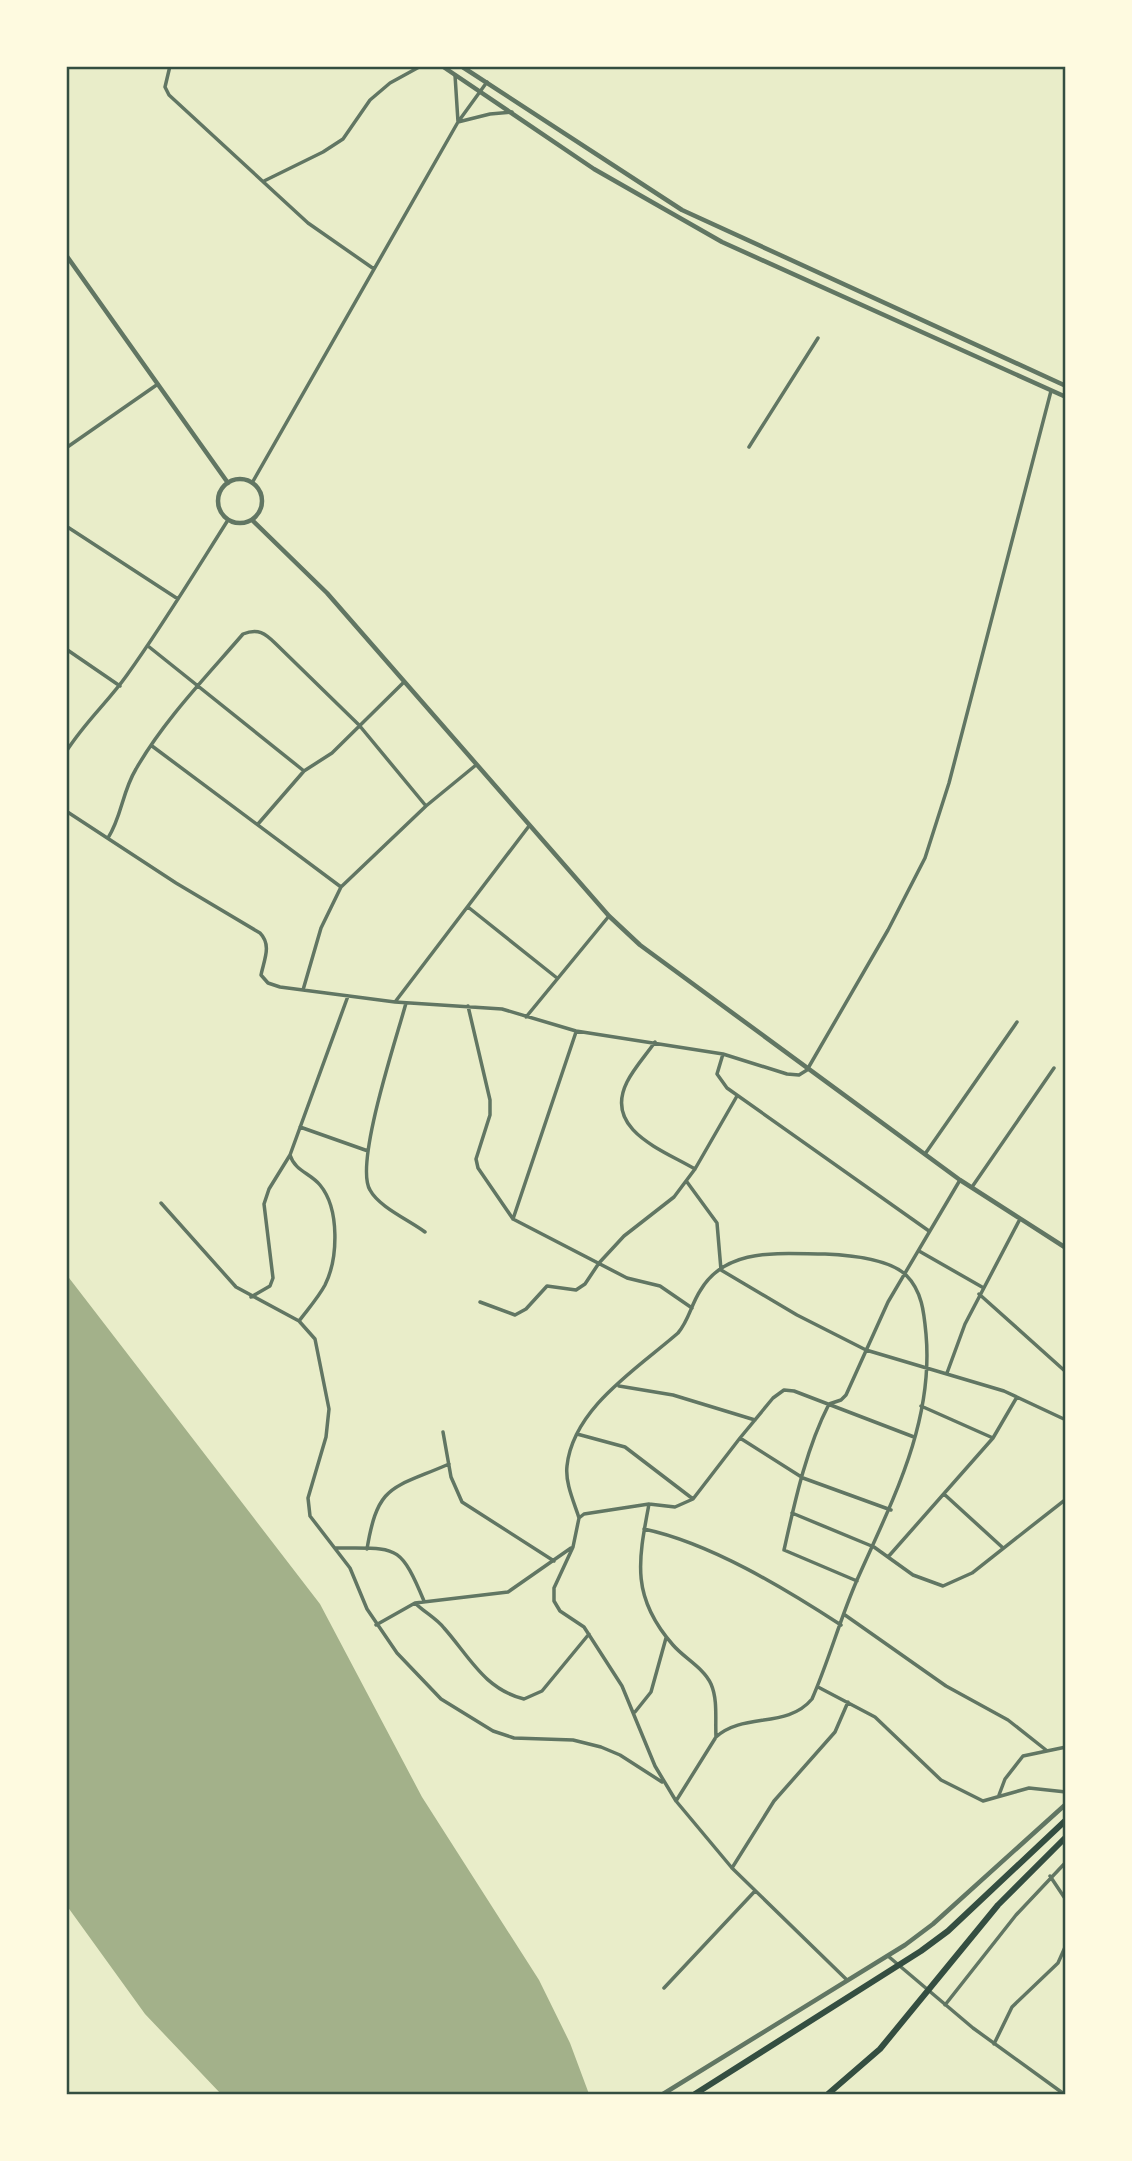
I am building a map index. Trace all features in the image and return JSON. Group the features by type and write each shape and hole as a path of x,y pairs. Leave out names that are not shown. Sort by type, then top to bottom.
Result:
{"main road":[{"path":"695,2095 948,1931 1003,1875 1066,1820"},
{"path":"828,2095 880,2049 998,1905 1066,1837"}],"street":[{"path":"170,66 165,87 169,95 308,223 374,269"},
{"path":"264,181 343,139 370,100 390,83 421,66"},
{"path":"442,66 514,112 594,169 722,242 1066,397"},
{"path":"461,66 682,210 1066,386"},
{"path":"455,75 458,122"},
{"path":"252,483 458,122 487,82"},
{"path":"458,122 490,114 514,112"},
{"path":"66,255 228,483"},
{"path":"749,447 818,338"},
{"path":"66,448 158,384"},
{"path":"66,811 260,933 266,939 267,949 261,975 268,983 280,988 405,1003 502,1009 576,1031 655,1041 723,1054 787,1074 799,1075 807,1070 888,930 925,858 949,783 1051,390"},
{"path":"236,480 252,483 261,497 258,514 252,520 244,523 228,520 218,506 218,497 228,483 236,480"},
{"path":"67,751 86,722 120,686 148,646 228,520"},
{"path":"252,520 327,593 609,916 682,978 807,1070 960,1180 1066,1248"},
{"path":"66,526 178,599"},
{"path":"108,838 118,822 131,778 152,746 243,634 252,630 263,632 359,725 426,806"},
{"path":"148,646 304,771"},
{"path":"66,649 120,686"},
{"path":"258,824 304,771 326,759 404,683"},
{"path":"152,746 341,887"},
{"path":"302,990 321,928 341,887 426,806 476,765"},
{"path":"395,1002 529,826"},
{"path":"468,907 557,978"},
{"path":"526,1017 609,916"},
{"path":"251,1297 270,1286 273,1278 264,1204 269,1189 290,1155 348,996"},
{"path":"405,1003 368,1151 366,1183 371,1193 425,1232"},
{"path":"468,1006 490,1100 490,1115 476,1159 478,1168 513,1219 556,1244 626,1278 660,1286 692,1308"},
{"path":"925,1154 1017,1022"},
{"path":"513,1219 576,1031"},
{"path":"655,1041 627,1083 621,1100 622,1116 640,1137 695,1169"},
{"path":"723,1054 717,1074 737,1096 929,1231"},
{"path":"972,1187 1054,1068"},
{"path":"480,1302 515,1315 526,1309 547,1286 576,1290 585,1284 599,1263 624,1236 674,1197 687,1182 737,1096"},
{"path":"300,1127 368,1151"},
{"path":"290,1155 293,1164 320,1185 329,1203 334,1234 331,1267 325,1284 299,1321"},
{"path":"857,1581 784,1550 792,1513 820,1422 829,1404 846,1395 905,1273 960,1180"},
{"path":"687,1182 717,1223 721,1270"},
{"path":"162,1203 222,1274 251,1297 299,1321 315,1339 329,1409 326,1437 308,1498 310,1517 350,1568 376,1625 425,1685 457,1711 514,1738 573,1740 601,1747 620,1755 664,1783"},
{"path":"947,1373 982,1287 1020,1219"},
{"path":"919,1251 982,1287"},
{"path":"676,1801 716,1737 735,1724 777,1719 803,1710 818,1686 857,1581 891,1510 915,1437 929,1369 922,1301 905,1273 882,1264 841,1255 761,1253 747,1256 721,1270 701,1289 678,1333 618,1386 582,1423 566,1468 579,1518 573,1547 554,1588 554,1601 560,1611 589,1634 635,1712 664,1783 676,1801 732,1868 849,1982"},
{"path":"721,1270 797,1315 866,1350 1017,1396 1066,1420"},
{"path":"979,1294 1066,1371"},
{"path":"618,1386 673,1395 755,1420"},
{"path":"579,1518 584,1514 649,1504 675,1507 693,1499 773,1398 784,1390 915,1437"},
{"path":"888,1558 993,1438 1017,1396"},
{"path":"921,1406 993,1438"},
{"path":"443,1432 449,1464 462,1502 554,1561"},
{"path":"577,1434 625,1447 693,1499"},
{"path":"740,1438 803,1478 891,1510"},
{"path":"367,1549 373,1515 383,1496 449,1464"},
{"path":"944,1493 1002,1547"},
{"path":"792,1513 874,1547 927,1583 943,1586 972,1573 1066,1499"},
{"path":"649,1504 638,1556 644,1595 667,1637 710,1682 715,1697 716,1737"},
{"path":"644,1529 681,1538 766,1579 841,1625"},
{"path":"376,1625 415,1603 508,1592 573,1547"},
{"path":"335,1548 386,1549 402,1557 409,1565 424,1601"},
{"path":"415,1603 444,1628 477,1672 500,1691 524,1699 542,1691 589,1634"},
{"path":"844,1615 946,1686 1008,1720 1046,1751"},
{"path":"635,1712 651,1692 667,1637"},
{"path":"818,1686 875,1717 940,1780 983,1801 1028,1787 1066,1793"},
{"path":"732,1868 774,1801 835,1732 848,1702"},
{"path":"999,1795 1005,1779 1023,1756 1066,1747"},
{"path":"663,2095 849,1982 933,1924 1066,1804"},
{"path":"945,2005 1066,1861"},
{"path":"1051,1876 1066,1900"},
{"path":"664,1988 755,1891"},
{"path":"994,2044 1012,2007 1058,1963 1066,1945"},
{"path":"888,1956 994,2044 1064,2094"}],"shaded area":[{"path":"66,1274 320,1604 422,1797 539,1980 570,2043 589,2094 221,2094 145,2014 67,1906"}]}
